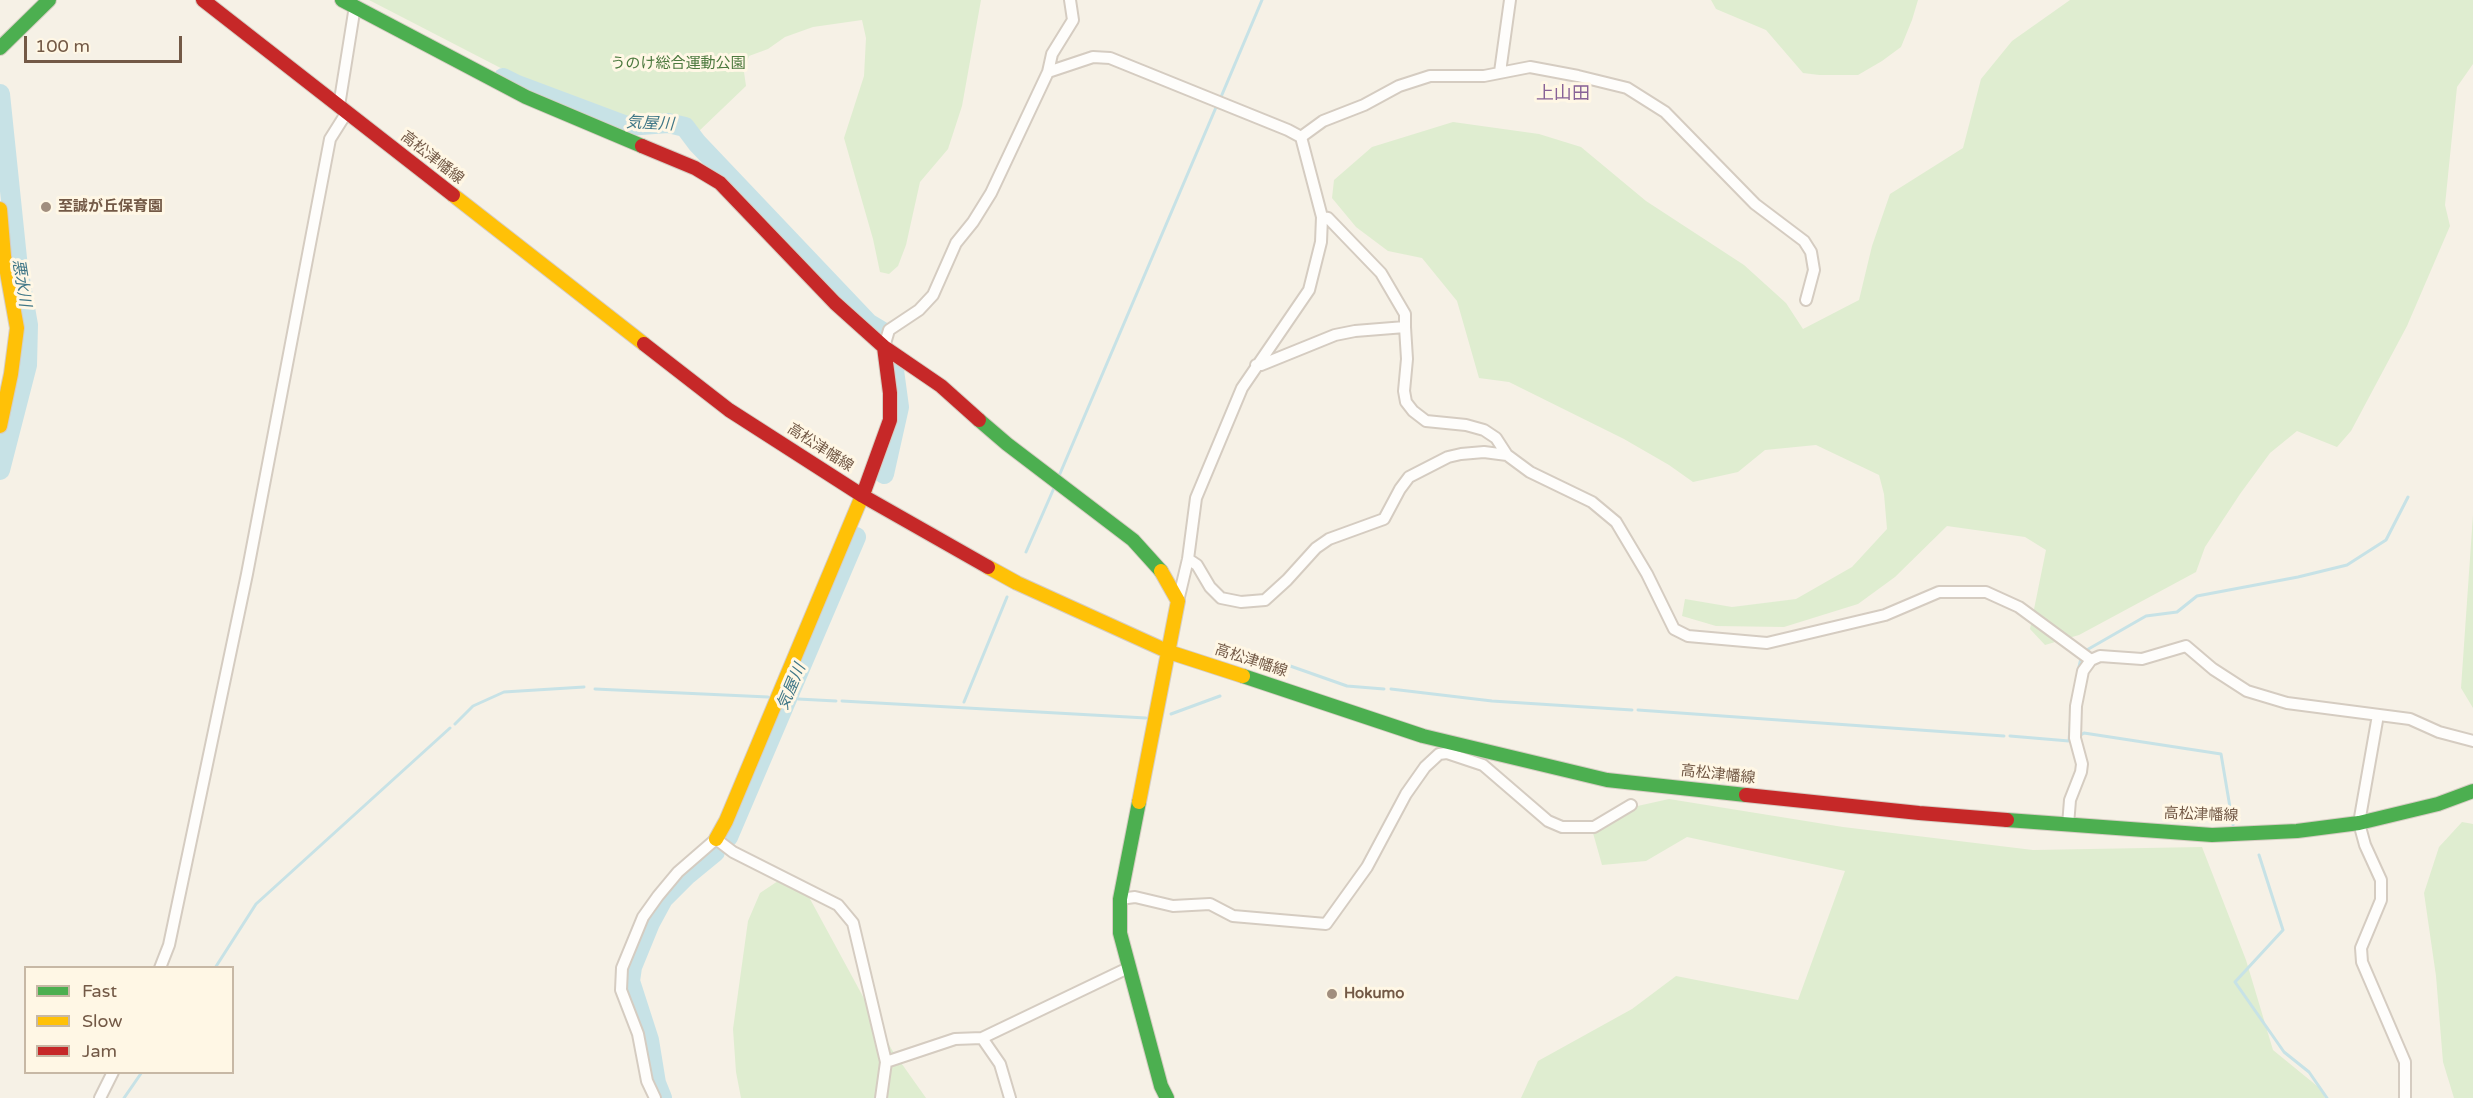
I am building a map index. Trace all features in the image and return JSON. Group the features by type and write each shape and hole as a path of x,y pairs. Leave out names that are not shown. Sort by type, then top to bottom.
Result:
{"main road":[{"path":"0,48 49,0"},
{"name":"高松津幡線","path":"203,0 729,410 863,496 1017,583 1169,652 1423,736 1607,780 1919,813 2212,835 2297,831 2359,823 2438,804 2473,791"},
{"path":"348,3 526,97 695,168 720,183 836,303 884,347 941,386 1007,444 1133,540 1166,576 1178,601 1120,900 1120,933 1161,1086 1167,1098"},
{"path":"0,209 4,256 17,328 11,374 0,426"},
{"path":"716,839 726,821 863,496 890,420 890,393 884,347"}],"street":[{"path":"884,347 889,330 919,310 933,295 956,243 973,222 991,193 1048,72 1052,54 1073,20 1070,0"},
{"path":"1500,72 1510,0"},
{"path":"161,966 169,945 247,574 330,139 343,109 348,3"},
{"path":"1048,72 1093,57 1110,58 1301,137"},
{"path":"1301,137 1323,121 1364,105 1399,86 1430,76 1484,76 1530,67 1627,88 1665,112 1755,204 1804,242 1811,252 1814,270 1806,300"},
{"path":"1178,601 1188,559 1196,498 1242,388 1256,364 1309,290 1321,242 1322,217 1301,137"},
{"path":"1322,217 1328,218 1381,273 1405,314 1407,358 1404,391 1406,402 1413,411 1426,421 1466,425 1484,430 1496,438 1507,454 1530,472 1592,502 1616,522 1647,574 1674,629 1688,636 1767,643 1885,615 1939,592 1986,592 2019,607 2091,660"},
{"path":"1256,364 1268,363 1335,335 1405,327"},
{"path":"1188,559 1197,565 1210,587 1221,598 1241,602 1265,600 1322,543 1384,519 1409,477 1448,457 1484,452 1507,454"},
{"path":"2068,825 2070,800 2082,764 2075,738 2076,706 2083,671 2091,660 2100,656 2142,659 2186,646 2213,669 2247,691 2287,703 2410,719 2439,732 2473,741"},
{"path":"2378,715 2359,823 2365,845 2382,880 2380,900 2361,948 2362,962 2405,1062 2405,1098"},
{"path":"1120,900 1136,897 1173,906 1210,904 1233,915 1326,924 1367,867 1406,794 1439,754 1454,754 1484,765 1548,821 1562,827 1594,827 1631,805"},
{"path":"1498,777 1504,756"},
{"path":"655,1098 647,1081 638,1034 621,990 622,968 643,917 658,896 678,872 716,839 733,852 838,905 853,923 886,1062 880,1098"},
{"path":"886,1062 955,1039 982,1038 1128,968"},
{"path":"982,1038 1000,1064 1010,1098"},
{"path":"100,1098 112,1074"}],"green space":[{"name":"うのけ総合運動公園","path":"369,0 981,0 962,106 948,149 920,182 906,245 898,266 889,274 880,272 873,239 844,138 864,76 866,38 862,20 813,27 785,37 768,49 749,56 744,72 746,86 698,132 619,116 520,78"},
{"path":"1711,0 1918,0 1901,47 1858,75 1819,75 1803,73 1766,30 1716,9"},
{"path":"2070,0 2473,0 2473,64 2457,87 2445,205 2450,226 2407,326 2351,431 2337,447 2297,431 2270,453 2240,494 2205,547 2196,572 2079,635 2045,645 2030,629 2046,550 2025,537 1947,526 1895,577 1858,604 1784,627 1716,626 1682,616 1685,599 1732,607 1796,599 1852,567 1887,529 1884,494 1879,475 1816,445 1765,450 1738,472 1693,482 1624,439 1509,382 1479,378 1457,301 1422,258 1388,251 1356,227 1332,198 1334,180 1372,147 1453,122 1539,134 1581,147 1646,201 1744,265 1786,303 1803,329 1859,300 1872,246 1890,194 1963,148 1981,79 2012,41"},
{"path":"2473,515 2473,708 2461,688"},
{"path":"1669,799 1843,827 2033,850 2202,847 2246,960 2273,1050 2322,1090 2325,1098 1521,1098 1538,1061 1632,1009 1676,976 1798,1000 1845,871 1687,837 1646,861 1602,865 1593,833 1633,807"},
{"path":"2462,822 2473,824 2473,1098 2454,1098 2443,1062 2436,976 2424,893 2439,847"},
{"path":"778,881 803,886 892,1050 926,1098 741,1098 736,1072 733,1029 748,921 760,893"}],"waterway":[{"path":"1221,97 1262,0"},
{"name":"気屋川","path":"503,78 627,126 668,123 685,127 697,143 868,323 883,332"},
{"name":"悪水川","path":"0,94 18,268 28,325 27,365 0,470"},
{"path":"1059,476 1217,105"},
{"name":"気屋川","path":"884,474 899,407 894,370"},
{"path":"1026,552 1054,488"},
{"path":"2085,651 2146,616 2177,612 2197,596 2298,577 2347,565 2386,540 2408,497"},
{"name":"気屋川","path":"728,837 856,537"},
{"path":"964,702 1007,597"},
{"path":"2078,671 2081,658"},
{"path":"1276,661 1347,686 1384,689"},
{"path":"455,724 473,706 504,692 584,687"},
{"path":"595,689 768,697"},
{"path":"1391,689 1492,701 1632,710"},
{"path":"1171,714 1220,696"},
{"path":"798,699 836,701"},
{"path":"842,701 1146,718"},
{"path":"1638,710 2004,736"},
{"path":"2069,741 2071,713"},
{"path":"216,966 256,904 450,728"},
{"path":"2079,736 2084,733 2221,754 2233,825"},
{"path":"2010,736 2069,741"},
{"name":"気屋川","path":"662,1098 656,1083 649,1040 630,981 632,967 650,923 663,899 715,852"},
{"path":"2259,855 2283,930 2235,982 2284,1052 2309,1072 2327,1098"},
{"path":"124,1098 141,1074"}],"traffic: fast":[{"path":"0,48 49,0"},
{"path":"342,0 526,97 642,146"},
{"path":"979,420 1133,540 1161,571"},
{"path":"1243,676 1423,736 1607,780 1746,795"},
{"path":"2007,820 2212,835 2297,831 2359,823 2438,804 2473,791"},
{"path":"1139,802 1120,899 1120,933 1161,1086 1167,1098"}],"traffic: slow":[{"path":"453,195 644,344"},
{"path":"0,209 4,256 17,328 11,374 0,426"},
{"path":"716,839 726,821 865,489"},
{"path":"988,567 1017,583 1169,652 1243,676"},
{"path":"1139,802 1178,601 1161,571"}],"traffic: jam":[{"path":"203,0 453,195"},
{"path":"642,146 695,168 720,183 835,303 884,347 941,386 979,420"},
{"path":"644,344 729,410 863,496 988,567"},
{"path":"865,489 890,420 890,393 884,347"},
{"path":"1746,795 2007,820"}],"place":[{"name":"至誠が丘保育園","path":"46,207"},
{"name":"Hokumo","path":"1332,994"}],"district":[{"name":"上山田","path":"1563,94"}]}
